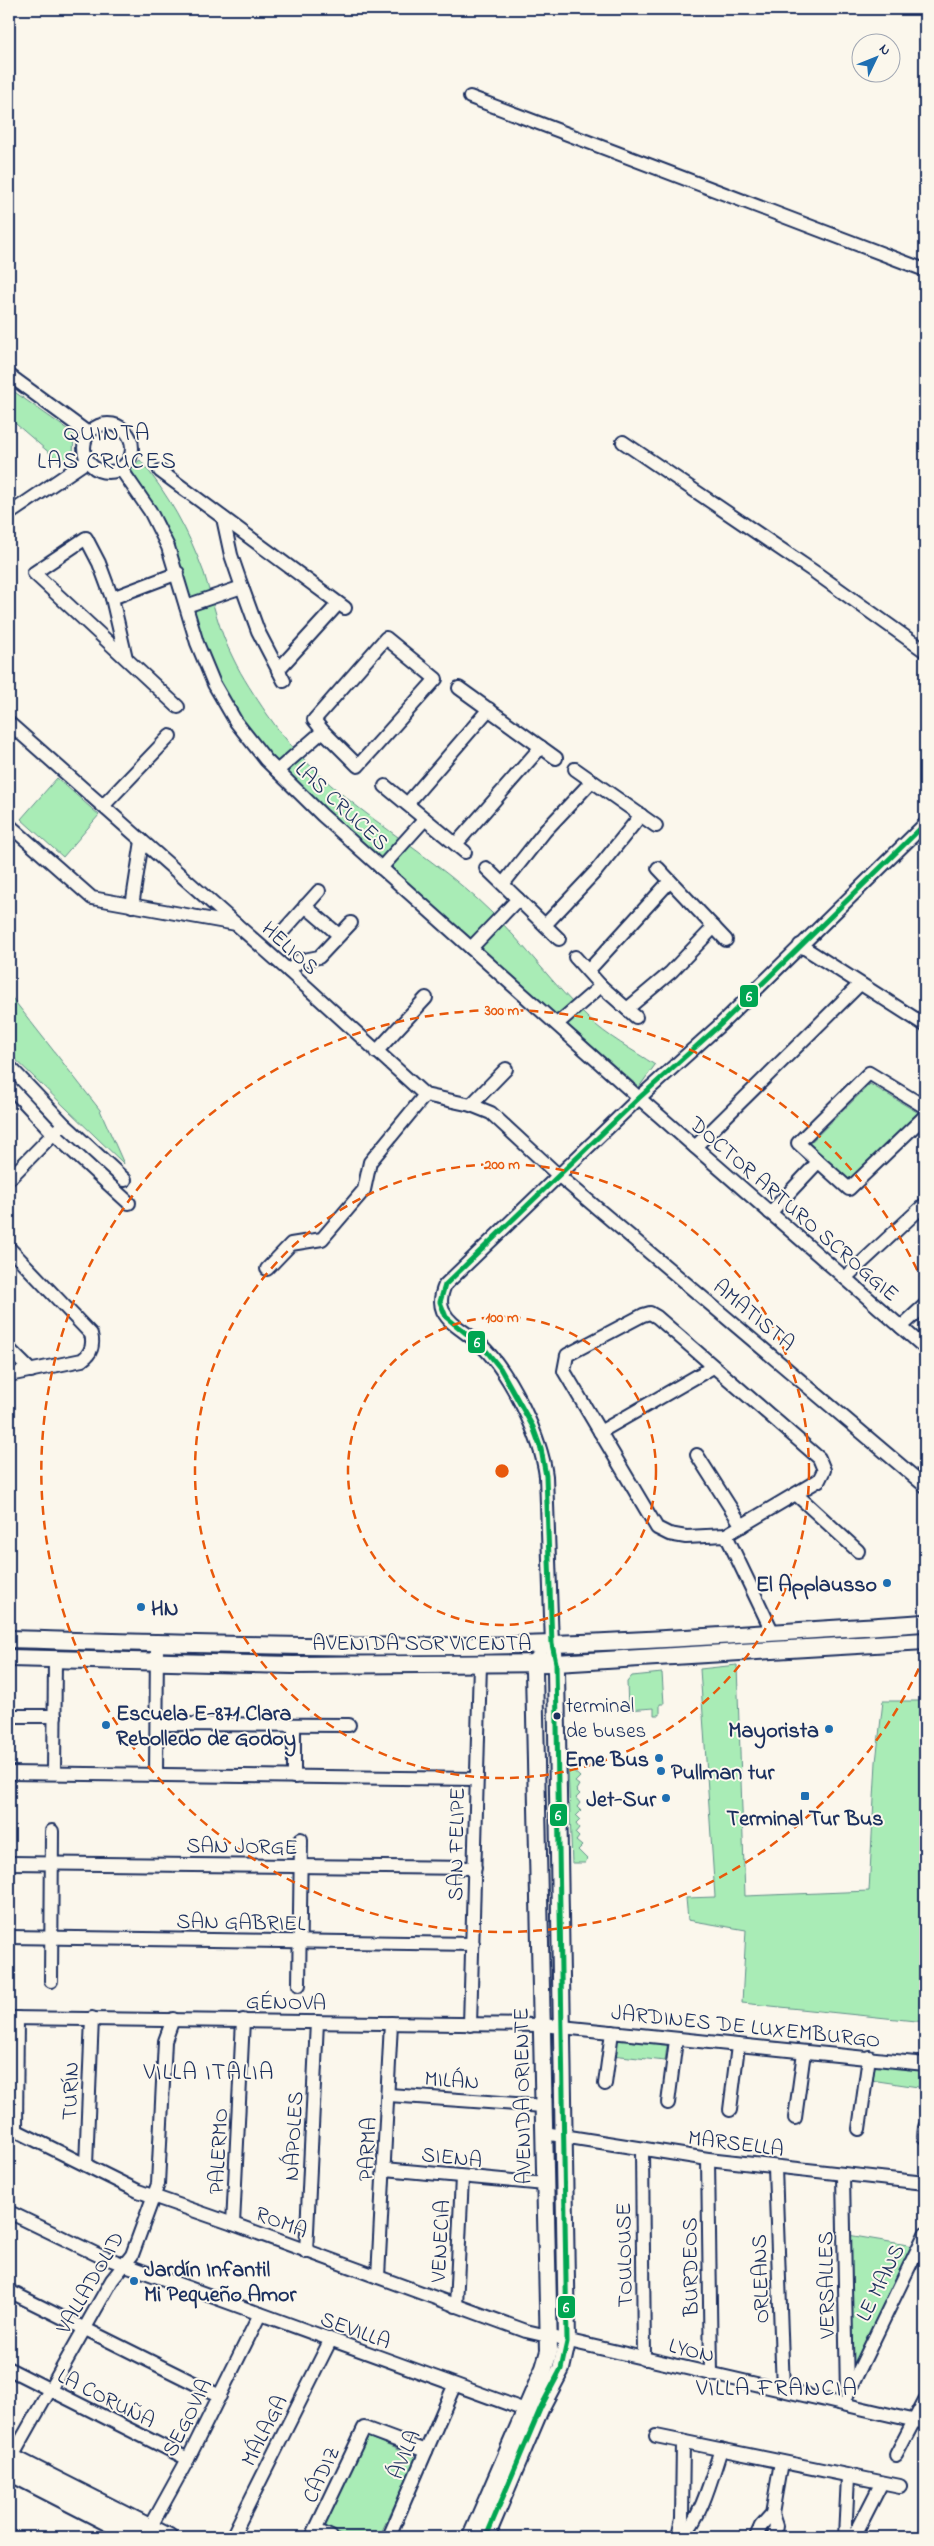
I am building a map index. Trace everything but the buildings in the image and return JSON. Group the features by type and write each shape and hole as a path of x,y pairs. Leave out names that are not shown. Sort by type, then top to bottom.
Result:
{"main road":[{"name":"AVENIDA SOR VICENTA","path":"9,1639 292,1646 552,1644 925,1623"},
{"path":"742,1652 746,1642 755,1634"},
{"name":"AVENIDA SOR VICENTA","path":"9,1658 319,1665 534,1664 925,1641"},
{"name":"AVENIDA ORIENTE","path":"486,2537 541,2407 562,2369 567,2342 558,1746 556,1663 552,1644"},
{"path":"534,1664 552,1644"},
{"name":"AVENIDA ORIENTE","path":"471,2537 547,2359 534,1664"},
{"path":"536,1749 558,1746"},
{"path":"538,1868 543,1876 560,1877"},
{"path":"9,2462 148,2533 168,2537"},
{"path":"9,2462 136,2537"}],"street":[{"path":"470,97 925,270"},
{"path":"9,375 88,433"},
{"path":"114,424 126,431 132,444 131,458 121,469 107,473 99,471 87,461 84,447 88,433 100,425 114,424"},
{"path":"623,442 816,572 925,651"},
{"path":"9,514 87,461"},
{"name":"LAS CRUCES","path":"121,469 150,511 168,547 178,573 204,664 224,703 249,740 315,810 639,1098"},
{"path":"160,471 341,606 281,675 258,630 242,587 231,555 223,518"},
{"path":"126,659 112,598 100,563 86,538 34,573 126,659 178,707"},
{"path":"112,598 178,573"},
{"path":"186,606 242,587"},
{"path":"386,638 436,679 358,766 324,731 314,720 386,638"},
{"path":"459,688 556,758"},
{"path":"407,804 488,709"},
{"name":"HELIOS","path":"9,723 289,971 425,1095 492,1113 558,1175"},
{"path":"277,771 324,731"},
{"path":"104,806 170,736"},
{"path":"385,786 461,848 541,747"},
{"path":"575,769 656,826"},
{"path":"503,884 545,831 592,780"},
{"path":"545,925 596,871 641,815"},
{"path":"381,868 426,819"},
{"path":"558,1175 720,1025 925,824"},
{"path":"9,825 92,898 236,924"},
{"path":"132,906 142,841"},
{"path":"486,868 559,939"},
{"path":"658,868 726,940"},
{"path":"588,971 670,881"},
{"path":"284,930 319,891"},
{"path":"472,948 518,899"},
{"path":"306,906 339,935"},
{"path":"289,971 299,961 319,957 351,923"},
{"path":"575,957 631,1013 714,927"},
{"path":"800,946 925,1025"},
{"path":"695,1146 860,984"},
{"path":"557,1024 602,986"},
{"path":"376,1052 426,998"},
{"path":"9,1066 64,1124 125,1180"},
{"path":"471,1106 506,1069"},
{"path":"925,1107 870,1073 798,1143 849,1189 925,1116"},
{"path":"9,1086 53,1133 129,1203"},
{"path":"267,1269 291,1244 322,1239 364,1190 370,1162 425,1095"},
{"name":"DOCTOR ARTURO SCROGGIE","path":"639,1098 925,1348"},
{"path":"9,1179 64,1124"},
{"path":"770,1213 818,1162"},
{"name":"AVENIDA ORIENTE","path":"552,1644 546,1476 538,1437 496,1362 476,1340 453,1323 442,1309 440,1302 445,1285 558,1175"},
{"name":"AMATISTA","path":"558,1175 925,1486"},
{"path":"845,1278 925,1204"},
{"path":"9,1248 86,1328 93,1339 92,1349 82,1360 9,1375"},
{"path":"901,1327 925,1305"},
{"path":"650,1313 657,1317 822,1460 824,1470 822,1477 796,1495 726,1535 686,1536 669,1534 657,1528 600,1432 564,1371 568,1355 650,1313"},
{"path":"9,1348 31,1371"},
{"path":"600,1432 714,1366"},
{"path":"697,1455 742,1526"},
{"path":"796,1495 858,1551"},
{"path":"726,1535 773,1633"},
{"path":"156,1643 158,1662 156,1775"},
{"path":"54,1773 55,1659"},
{"name":"SAN FELIPE","path":"470,2024 480,1664"},
{"path":"9,1716 55,1716"},
{"path":"158,1724 349,1725"},
{"path":"294,1724 294,1777"},
{"path":"9,1773 477,1779"},
{"path":"51,1981 50,1863 52,1831"},
{"path":"299,1985 299,1866 301,1839"},
{"name":"SAN JORGE","path":"9,1863 474,1868"},
{"name":"SAN GABRIEL","path":"9,1937 472,1944"},
{"path":"12,2128 13,2018"},
{"name":"GÉNOVA","path":"13,2018 562,2026"},
{"name":"TURÍN","path":"86,2165 92,2018"},
{"name":"VALLADOLID","path":"9,2462 112,2280 132,2255 154,2197 160,2156 165,2041 173,2019"},
{"name":"PALERMO","path":"234,2224 243,2020"},
{"name":"NÁPOLES","path":"306,2252 317,2022"},
{"name":"PARMA","path":"378,2278 389,2095 391,2023"},
{"name":"JARDINES DE LUXEMBURGO","path":"562,2026 676,2040 869,2057 925,2064"},
{"path":"605,2084 612,2032"},
{"path":"668,2104 676,2040"},
{"path":"730,2110 738,2046"},
{"path":"795,2118 804,2052"},
{"path":"859,2129 869,2057"},
{"name":"MILÁN","path":"389,2095 543,2106"},
{"name":"ROMA","path":"12,2128 154,2197 234,2224 306,2252 548,2338"},
{"name":"MARSELLA","path":"544,2133 642,2150 775,2168 925,2184"},
{"name":"TOULOUSE","path":"642,2150 644,2359"},
{"name":"BURDEOS","path":"708,2159 711,2374"},
{"name":"ORLEANS","path":"775,2168 783,2390"},
{"name":"SIENA","path":"385,2169 545,2184"},
{"name":"VERSALLES","path":"844,2175 846,2399"},
{"name":"VENECIA","path":"456,2306 462,2177"},
{"name":"SEVILLA","path":"9,2212 125,2266 524,2410"},
{"name":"LE MANS","path":"846,2399 925,2234"},
{"path":"9,2291 220,2396"},
{"name":"SEGOVIA","path":"148,2533 188,2459 260,2314"},
{"name":"LYON","path":"548,2338 783,2390 846,2399 920,2422"},
{"name":"MÁLAGA","path":"232,2537 330,2341"},
{"name":"LA CORUÑA","path":"9,2369 188,2459"},
{"name":"ÁVILA","path":"389,2537 454,2386"},
{"path":"896,2455 920,2422 925,2400"},
{"name":"CÁDIZ","path":"314,2534 364,2428 426,2451"},
{"path":"656,2436 881,2484 900,2486"},
{"path":"678,2537 682,2518 683,2441"},
{"path":"682,2537 688,2531 701,2503 721,2449"},
{"path":"774,2537 776,2526 772,2514 781,2462"},
{"path":"845,2537 848,2476"},
{"path":"854,2537 881,2484"},
{"path":"756,2537 761,2526 772,2514"},
{"path":"314,2534 331,2537"}],"green space":[{"path":"9,388 74,434 73,456 60,462 9,418"},
{"path":"140,460 169,500 192,543 204,573 228,648 237,665 267,714 291,745 345,797 464,887 517,939 563,993 596,1025 655,1065 639,1087 321,809 265,754 218,685 198,631 175,549 164,522 130,468"},
{"path":"57,778 99,815 63,857 21,819"},
{"path":"9,994 100,1110 124,1164 9,1053"},
{"path":"870,1084 922,1115 849,1185 806,1147"},
{"path":"737,1665 745,1896 869,1891 876,1762 883,1701 925,1701 925,2022 742,2003 746,1930 688,1920 686,1898 715,1897 700,1669"},
{"path":"662,1673 664,1704 660,1704 660,1715 654,1715 654,1708 628,1710 627,1682 632,1676"},
{"path":"568,1766 580,1777 575,1782 579,1785 576,1790 580,1794 576,1798 580,1803 577,1807 581,1811 576,1816 580,1820 576,1824 579,1828 575,1833 579,1837 576,1841 582,1846 578,1850 587,1859 585,1863 572,1863"},
{"path":"615,2035 668,2039 665,2061 612,2055"},
{"path":"873,2061 925,2067 925,2088 871,2080"},
{"path":"848,2235 914,2246 851,2377"},
{"path":"368,2437 417,2458 379,2537 345,2537 323,2527"}],"transit line":[{"name":"6","path":"486,2537 541,2407 561,2369 567,2342 556,1663 552,1644 546,1476 541,1449 533,1427 500,1368 484,1348 446,1317 440,1302 445,1285 639,1098 720,1025 925,824"}],"place":[{"name":"El Applausso","path":"887,1583"},
{"name":"HN","path":"141,1607"},
{"name":"terminal de buses","path":"557,1716"},
{"name":"Escuela E-871 Clara Rebolledo de Godoy","path":"106,1725"},
{"name":"Mayorista","path":"829,1729"},
{"name":"Eme Bus","path":"659,1758"},
{"name":"Pullman tur","path":"661,1771"},
{"name":"Terminal Tur Bus","path":"805,1796"},
{"name":"Jet-Sur","path":"666,1798"},
{"name":"Jardín Infantil Mi Pequeño Amor","path":"134,2281"}],"district":[{"name":"QUINTA LAS CRUCES","path":"107,446"},
{"name":"VILLA ITALIA","path":"209,2071"},
{"name":"VILLA FRANCIA","path":"777,2387"}]}
